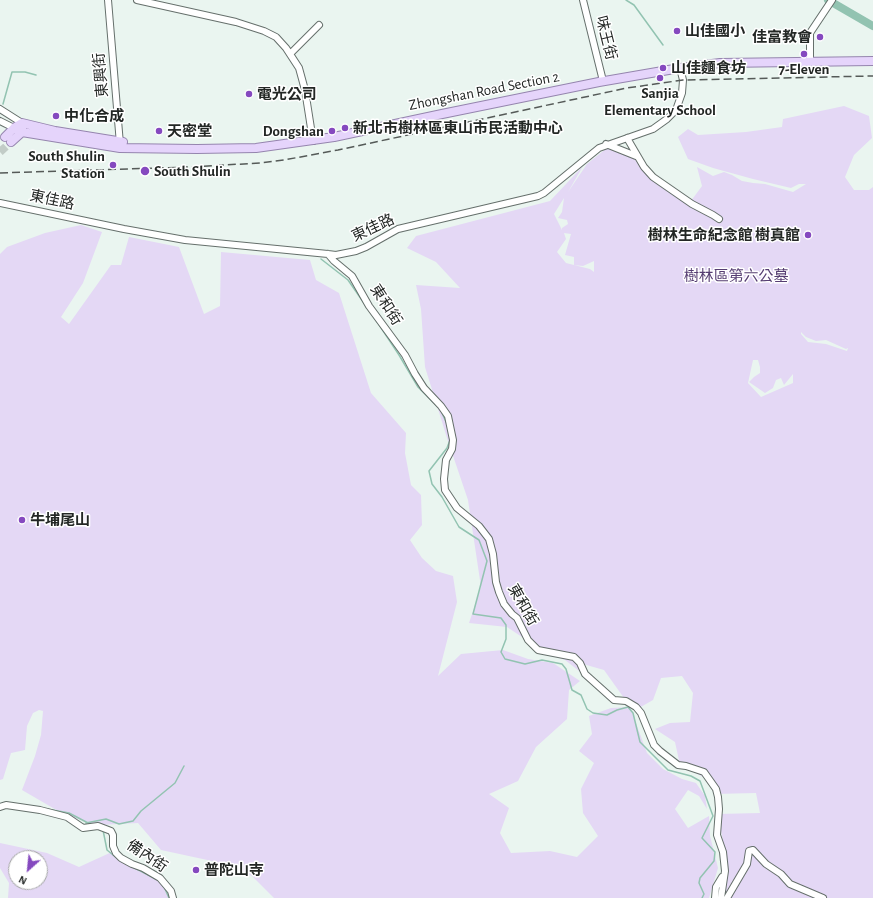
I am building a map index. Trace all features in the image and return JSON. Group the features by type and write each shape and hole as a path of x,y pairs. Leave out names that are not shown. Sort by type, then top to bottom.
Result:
{"main road":[{"name":"Zhongshan Road Section 2","path":"18,130 120,145 250,144 313,141 442,114 680,68 720,63 873,61"},
{"name":"Zhongshan Road Section 2","path":"22,123 120,145"},
{"path":"8,140 18,130 22,123"}],"street":[{"name":"東興街","path":"108,0 120,145"},
{"path":"137,0 236,22 264,31 276,37 299,68 305,90 313,141"},
{"name":"味王街","path":"583,0 604,82"},
{"path":"810,61 810,33 832,0"},
{"path":"290,54 319,25"},
{"name":"東佳路","path":"0,203 185,240 336,255 356,251 366,247 398,229 538,196 550,189 599,148 606,144 653,129 667,119 676,110 682,93 683,80 680,68"},
{"path":"0,109 22,123"},
{"path":"0,121 18,130"},
{"path":"627,138 636,156 653,177 692,204 719,219"},
{"path":"606,144 636,156"},
{"name":"東和街","path":"328,254 352,276 369,306 405,355 424,388 448,416 453,440 452,449 446,460 444,479 445,490 457,508 479,526 489,539 499,592 504,604 517,618 528,640 538,650 574,657 580,663 585,674 614,700 626,701 636,707 641,714 654,745 660,751 678,765 704,772 716,788 719,809 717,835 723,852 724,874 721,898"},
{"name":"備內街","path":"0,807 6,805 40,810 67,817 83,828 95,827 111,831 113,835 113,846 121,858 160,878 171,891 174,898"},
{"path":"726,898 747,864 749,851 753,850 766,864 781,874 790,884 823,898"},
{"path":"715,898 716,887 724,874"}],"green space":[{"name":"樹林區第六公墓","path":"844,106 869,116 872,138 854,155 845,177 854,190 869,190 873,187 873,898 724,898 722,887 725,853 718,814 760,813 756,793 714,794 707,779 680,765 675,742 655,729 670,723 690,722 693,693 682,676 661,678 653,700 639,708 624,698 604,670 583,664 583,674 565,660 539,651 528,641 507,627 469,623 481,587 468,500 425,367 421,309 416,285 460,288 436,262 407,248 416,236 550,201 583,166 568,192 587,164 607,148 634,158 651,180 688,205 702,186 697,167 713,176 724,172 742,181 765,184 793,192 806,184 799,184 791,188 713,168 688,159 678,137 688,129 698,135 746,132 782,127 783,119","holes":["564,198 562,212 558,218 567,220 568,224 562,228 562,230 554,214","564,233 571,234 565,255 574,257 574,265 566,263 557,252 566,239","594,261 594,272 590,269 574,265 583,266","801,332 806,337 816,341 826,340 846,349 848,348 847,351 826,344 808,342","753,360 758,360 760,373 749,382 765,393 773,388 776,380 781,378 784,385 793,374 793,383 761,397 748,383"]},
{"path":"81,225 102,232 83,283 61,317 69,324 111,265 121,265 129,237 179,247 204,314 220,306 221,252 310,260 316,280 339,293 371,393 406,433 405,453 411,485 421,495 422,525 410,540 422,558 436,571 453,576 457,602 438,676 461,654 503,650 528,659 553,663 580,681 569,690 567,719 536,747 518,781 489,794 509,808 500,833 511,853 550,851 577,857 598,836 583,813 581,789 594,763 579,751 592,734 589,716 611,708 630,707 647,753 663,769 682,779 696,783 705,796 707,809 699,796 688,790 675,809 688,828 709,816 710,836 718,868 709,898 274,898 252,876 212,861 161,850 138,823 98,825 65,815 22,790 41,735 43,711 39,710 33,713 27,726 25,750 11,753 3,779 0,780 0,254 7,247 45,233"},
{"path":"0,843 33,850 8,850 8,881 0,868"},
{"path":"114,851 138,867 154,873 174,898 8,898 9,890 48,890 48,853 79,867"}],"waterway":[{"path":"626,0 634,5 663,45"},
{"path":"828,0 873,26"},
{"path":"833,0 873,23"},
{"path":"3,104 12,72 25,72 36,75"},
{"path":"321,259 348,280 366,306"},
{"path":"372,314 418,387 439,408"},
{"path":"441,411 447,424"},
{"path":"450,440 447,448 429,471 432,484 442,497 459,527 479,540 487,561 473,614 501,618 506,625 506,639 501,652 505,659 525,664 542,660 562,664 566,669 572,690 581,695 587,709 593,713 607,715 628,707 633,713 640,742 668,770 691,776 700,781 713,816 702,838 715,852 714,861 700,878 699,883 704,894 702,898"},
{"path":"86,823 106,819 119,824 133,821 141,811 175,783 184,766"},
{"path":"47,809 69,813 90,824"},
{"path":"103,830 107,850 118,859"},
{"path":"121,861 156,879"},
{"path":"165,889 169,898"}],"tunnel":[{"path":"0,152 11,142"}],"railway":[{"path":"0,173 189,167 260,163 338,150 627,88 683,80 873,76"}],"place":[{"name":"山佳國小","path":"677,31"},
{"name":"佳富教會","path":"820,37"},
{"name":"7-Eleven","path":"804,54"},
{"name":"山佳麵食坊","path":"663,68"},
{"name":"Sanjia Elementary School","path":"660,78"},
{"name":"電光公司","path":"249,94"},
{"name":"中化合成","path":"56,116"},
{"name":"新北市樹林區東山市民活動中心","path":"345,128"},
{"name":"天密堂","path":"159,131"},
{"name":"Dongshan","path":"332,131"},
{"name":"South Shulin Station","path":"113,165"},
{"name":"South Shulin","path":"145,171"},
{"name":"樹林生命紀念館 樹真館","path":"808,235"},
{"name":"牛埔尾山","path":"22,520"},
{"name":"普陀山寺","path":"196,870"}]}
